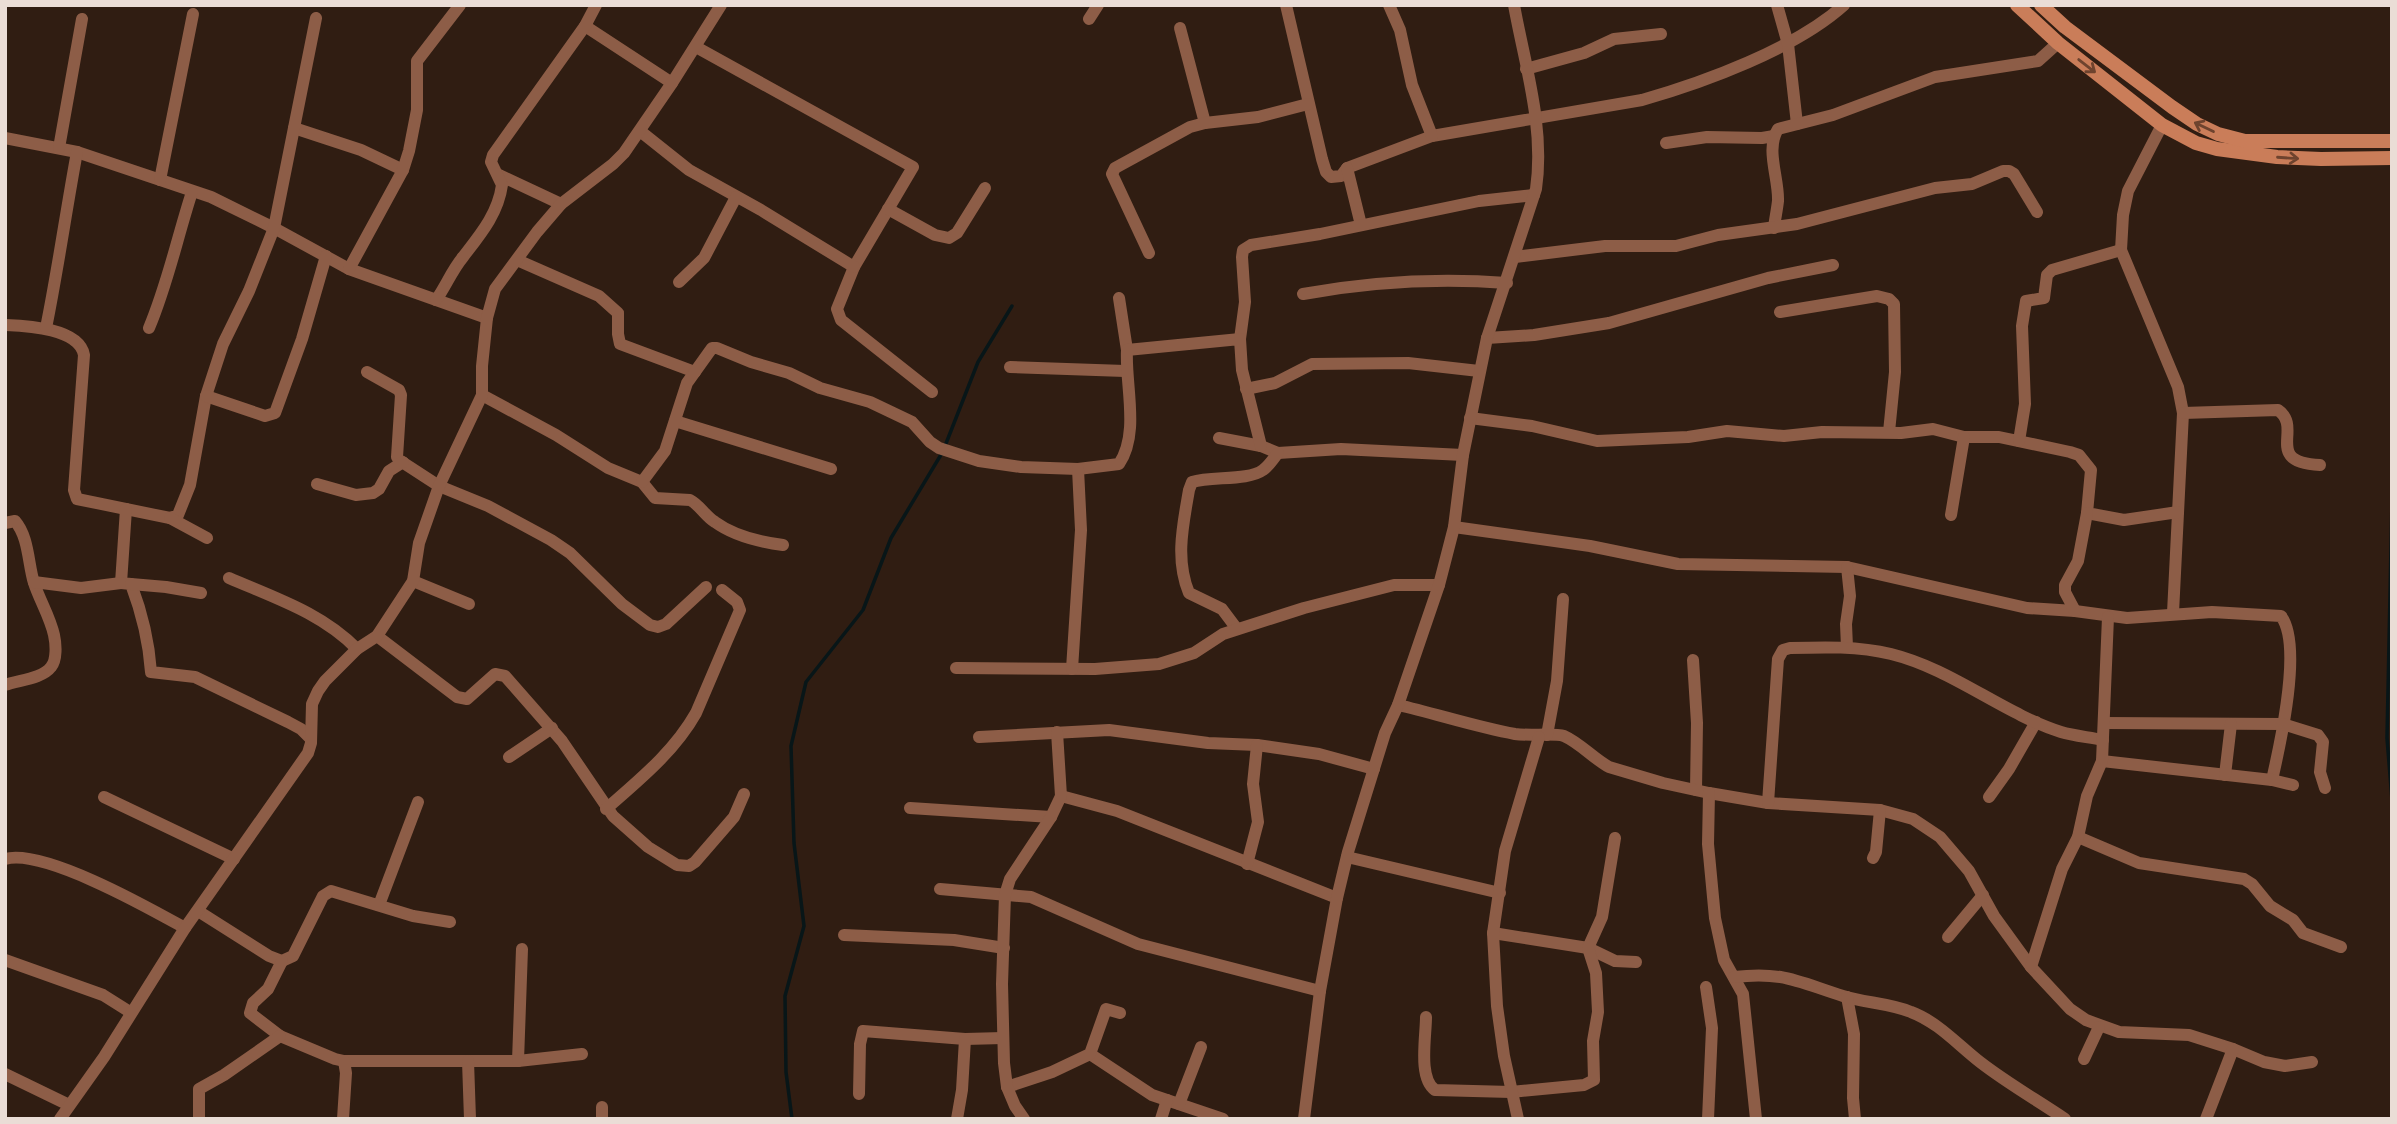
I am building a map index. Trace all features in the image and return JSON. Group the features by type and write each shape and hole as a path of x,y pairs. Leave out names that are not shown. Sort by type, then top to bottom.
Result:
{"main road":[{"path":"2017,5 2058,43 2162,125 2196,143 2217,149 2277,157 2392,158"},
{"path":"2041,5 2065,27 2172,107 2218,134 2245,141 2392,141"}],"street":[{"path":"349,269 402,170 416,124 417,61 460,5"},
{"path":"436,300 493,216 501,194 502,181 491,162 493,155 585,26 596,5"},
{"path":"61,1119 104,1057 185,928 308,752 312,704 318,691 357,649 377,636 413,581 419,543 439,486 482,395 487,318 495,289 561,204 613,164 640,131 721,5"},
{"path":"1089,19 1098,5"},
{"path":"1286,5 1308,104 1326,172 1331,177 1341,176 1348,168 1432,136 1642,100 1673,91 1788,44 1844,5"},
{"path":"1389,5 1400,30 1412,85 1432,136"},
{"path":"1304,1119 1320,991 1347,857 1385,733 1398,705 1439,585 1454,527 1463,455 1479,371 1487,338 1534,195 1539,169 1537,117 1514,5"},
{"path":"1777,5 1788,44 1797,124"},
{"path":"160,180 193,14"},
{"path":"170,517 178,515 190,485 206,396 223,344 274,228 316,18"},
{"path":"59,148 82,19"},
{"path":"585,26 672,83"},
{"path":"1181,28 1205,122"},
{"path":"1526,69 1592,50 1614,40 1661,34"},
{"path":"1774,228 1778,200 1773,146 1778,129 1833,115 1935,78 2038,61 2058,43"},
{"path":"696,47 914,167 854,267 837,309 841,320 932,392"},
{"path":"1149,253 1112,174 1115,168 1190,127 1205,122 1258,117 1308,104"},
{"path":"2162,125 2128,191 2123,215 2121,250 2178,387 2183,413 2173,613"},
{"path":"294,128 361,150 402,170"},
{"path":"640,131 689,170 854,267"},
{"path":"1666,143 1707,137 1774,136"},
{"path":"5,138 77,152 211,197 349,269 487,318"},
{"path":"46,328 61,255 77,152"},
{"path":"1348,168 1361,225"},
{"path":"1515,257 1605,246 1667,247 1718,235 1774,228 1926,190 1972,184 2009,171 2014,174 2037,212"},
{"path":"499,175 561,204"},
{"path":"888,209 935,235 949,237 957,233 985,188"},
{"path":"149,328 164,292 174,247 192,192"},
{"path":"1261,446 1242,370 1240,339 1245,302 1243,250 1264,242 1320,234 1479,201 1534,195"},
{"path":"679,282 704,258 736,197"},
{"path":"2019,441 2025,404 2022,326 2026,301 2044,298 2047,275 2052,270 2121,250"},
{"path":"206,396 265,415 275,413 302,340 326,256"},
{"path":"517,260 599,296 618,313 620,344 695,372"},
{"path":"1487,338 1534,335 1609,323 1768,278 1833,265"},
{"path":"1303,294 1366,285 1418,282 1507,283"},
{"path":"1780,312 1877,296 1889,299 1894,304 1895,372 1889,432"},
{"path":"642,482 665,451 682,394 709,350 717,348 789,373 820,388 870,402 912,422 939,448 988,463 1078,469 1119,464 1125,456 1130,423 1125,371 1127,350 1119,298"},
{"path":"5,330 6,325 46,328 78,342 83,347 85,355 74,494 77,499 170,517 207,538"},
{"path":"1127,350 1240,339"},
{"path":"1246,389 1275,383 1312,364 1408,363 1479,371"},
{"path":"1010,367 1125,371"},
{"path":"367,372 399,390 401,412 397,457 439,486 488,506 551,540 570,554 622,604 650,625 658,627 666,624 706,587"},
{"path":"482,395 556,435 608,468 642,482 654,498 690,500 720,526 752,539 783,545"},
{"path":"2183,413 2278,410 2286,419 2290,457 2295,462 2320,465"},
{"path":"1471,418 1532,426 1597,442 1688,438 1727,431 1784,436 1822,432 1907,433 1933,429 1964,437 1992,436 2070,452 2079,455 2091,470 2087,513 2078,561 2065,585 2065,592 2075,611"},
{"path":"675,421 831,469"},
{"path":"1951,516 1964,437"},
{"path":"1219,438 1261,446 1278,453 1341,449 1463,455"},
{"path":"1237,629 1222,609 1189,593 1183,577 1181,540 1189,490 1192,482 1202,479 1254,475 1262,471 1278,453"},
{"path":"317,484 356,495 373,493 379,489 389,471 403,462"},
{"path":"1072,669 1080,565 1078,469"},
{"path":"126,509 126,584 147,638 151,672 195,677 288,722 311,739"},
{"path":"2087,513 2124,520 2178,512"},
{"path":"5,523 12,520 18,524 23,536 34,582 54,633 55,650 52,666 38,676 5,685"},
{"path":"1454,527 1590,546 1678,565 1847,567 1975,595 2016,607 2075,611 2108,617 2213,612 2281,616 2287,626 2291,653 2283,724 2272,780"},
{"path":"1847,567 1850,596 1846,624 1847,647"},
{"path":"229,578 321,620 340,632 357,649"},
{"path":"413,581 470,604"},
{"path":"34,582 81,589 126,584 201,593"},
{"path":"956,668 1132,668 1175,661 1194,653 1223,634 1372,589 1394,584 1439,585"},
{"path":"606,809 657,764 688,727 696,713 740,610 737,602 722,590"},
{"path":"1518,1119 1497,1006 1493,933 1505,851 1543,736 1557,681 1563,599"},
{"path":"2031,967 2062,870 2078,837 2087,796 2102,761 2108,617"},
{"path":"377,636 457,697 467,699 495,674 505,676 552,728 606,809 648,846 677,865 684,867 695,862 726,826 744,794"},
{"path":"1768,803 1778,659 1783,650 1790,648 1847,647 1892,654 1914,662 2036,722 2062,732 2103,740"},
{"path":"1693,660 1715,918 1724,960 1742,994 1746,1012 1756,1119"},
{"path":"1398,705 1494,730 1566,737 1609,767 1703,791 1768,803 1880,810 1913,819 1940,837 1969,871 1994,916 2031,967 2070,1009 2099,1027 2119,1032 2189,1035 2264,1062 2285,1066 2312,1062"},
{"path":"1989,797 2036,722"},
{"path":"2104,723 2283,724 2322,737 2320,772 2325,788"},
{"path":"2225,775 2231,724"},
{"path":"509,757 552,728"},
{"path":"979,737 1110,730 1208,743 1257,744 1319,754 1374,769"},
{"path":"1024,1119 1007,1087 1003,1038 1005,895 1010,879 1051,817 1061,796 1057,732"},
{"path":"1247,864 1258,822 1253,784 1257,744"},
{"path":"2102,761 2272,780 2293,785"},
{"path":"1061,796 1117,811 1337,898"},
{"path":"104,797 234,859"},
{"path":"379,905 418,802"},
{"path":"910,808 1051,817"},
{"path":"1873,858 1876,852 1880,810"},
{"path":"2078,837 2139,863 2244,879 2252,884 2270,906 2293,920 2303,933 2341,947"},
{"path":"1426,1017 1425,1073 1428,1085 1435,1090 1511,1092 1584,1085 1594,1080 1593,1041 1598,1013 1596,973 1588,948 1602,917 1615,838"},
{"path":"5,859 16,856 66,869 131,898 185,928"},
{"path":"1347,857 1500,893"},
{"path":"940,889 1031,897 1138,944 1320,991"},
{"path":"450,922 413,916 336,892 327,892 293,956 279,964 268,989 253,1003 250,1010 253,1016 281,1037 335,1059 518,1062 582,1054"},
{"path":"1948,937 1983,895"},
{"path":"198,911 279,964"},
{"path":"1493,933 1588,948 1615,961 1636,962"},
{"path":"844,934 954,940 1004,948"},
{"path":"518,1062 522,949"},
{"path":"5,960 103,995 130,1012"},
{"path":"1734,977 1761,974 1781,976 1923,1017 1979,1062 2065,1119"},
{"path":"1706,987 1712,1028 1708,1119"},
{"path":"1847,997 1854,1034 1855,1119"},
{"path":"1007,1087 1052,1072 1090,1054 1106,1009 1120,1013"},
{"path":"2084,1059 2099,1027"},
{"path":"859,1094 860,1044 863,1031 965,1040 1003,1038"},
{"path":"199,1119 200,1089 281,1037"},
{"path":"957,1119 965,1040"},
{"path":"1161,1119 1173,1102 1201,1047"},
{"path":"2206,1119 2233,1049"},
{"path":"1090,1054 1118,1071 1141,1090 1223,1119"},
{"path":"343,1119 346,1073 344,1060"},
{"path":"468,1061 470,1119"},
{"path":"5,1074 69,1105"}],"waterway":[{"path":"945,446 978,362 1012,306"},
{"path":"792,1119 786,1072 785,996 804,926 794,843 791,746 806,682 863,610 891,538 942,453"},
{"path":"2392,500 2387,738 2392,800"}]}
